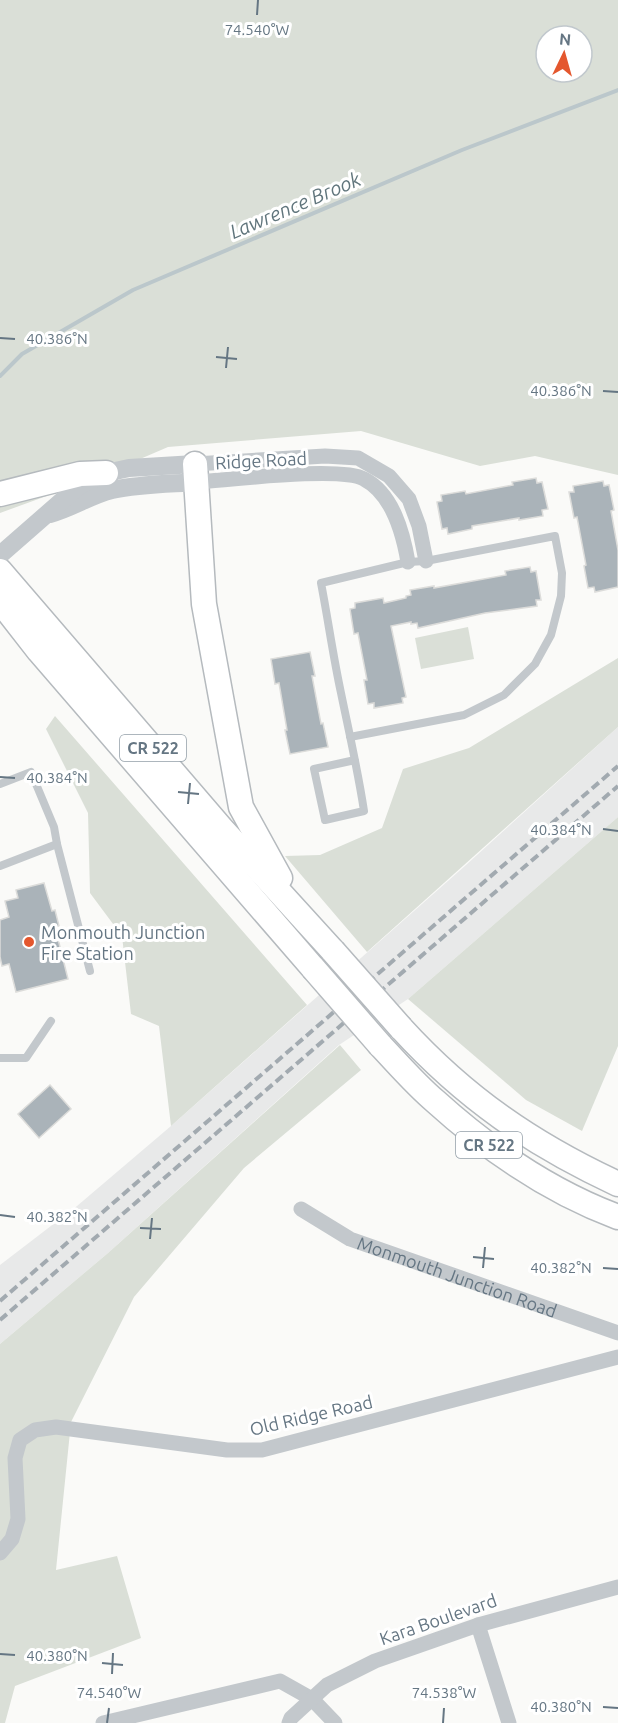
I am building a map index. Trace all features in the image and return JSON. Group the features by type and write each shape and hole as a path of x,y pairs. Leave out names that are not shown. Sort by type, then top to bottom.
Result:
{"main road":[{"path":"0,494 80,474 106,473"},
{"path":"196,473 204,604 241,807 274,869 308,923"},
{"name":"CR 522","path":"0,572 221,828 401,1028 451,1079 494,1114 542,1145 618,1184"},
{"name":"CR 522","path":"0,601 39,651 313,968 380,1045 434,1101 521,1168 570,1195 618,1217"},
{"path":"0,624 39,651"}],"street":[{"name":"Ridge Road","path":"49,514 113,490 151,485 196,473 325,456 358,458 389,476 409,499 419,526 426,561"},
{"name":"Ridge Road","path":"0,555 80,485 106,473 129,468 196,473 329,473 363,478 380,492 394,511 408,562"},
{"name":"Monmouth Junction Road","path":"301,1209 350,1239 618,1334"},
{"name":"Old Ridge Road","path":"0,1553 12,1539 18,1519 15,1458 20,1440 34,1430 56,1427 226,1450 262,1450 618,1357"},
{"name":"Kara Boulevard","path":"288,1723 327,1685 375,1661 478,1625 618,1587"},
{"path":"478,1625 509,1723"},
{"path":"103,1723 280,1681 312,1698 335,1723"}],"lane":[{"path":"350,737 464,715 504,694 535,664 551,635 561,596 562,573 555,536 426,561 408,562 321,583 350,737 355,760 364,812 325,820 314,768 355,760"},
{"path":"0,784 31,772 54,827 90,971"},
{"path":"0,866 57,844"},
{"path":"0,1058 27,1058 51,1021"}],"shaded area":[{"path":"0,0 618,0 618,475 535,456 480,466 361,431 168,447 96,478 0,513"},
{"path":"468,627 474,659 421,669 415,638"},
{"path":"618,658 618,727 367,952 285,856 320,855 382,828 403,769 469,748"},
{"path":"55,716 307,1005 171,1126 159,1026 131,1014 122,936 90,893 88,813 46,729"},
{"path":"618,727 618,817 408,999 339,1045 108,1253 0,1344 0,1265 77,1206 171,1126"},
{"path":"618,817 618,1046 582,1131 526,1100 408,999"},
{"path":"340,1045 361,1070 244,1168 134,1297 71,1422 56,1570 117,1556 141,1638 15,1686 5,1723 0,1723 0,1344 108,1253"}],"building":[{"path":"536,478 537,483 542,482 548,509 542,510 543,516 472,526 472,529 448,534 447,528 442,529 437,502 442,501 441,495 465,491 466,494"},
{"path":"603,481 604,486 609,485 614,510 611,511 618,550 618,587 595,592 594,587 588,588 577,517 574,518 569,492 574,492 573,486"},
{"path":"530,567 531,572 536,571 541,600 536,600 537,606 485,613 418,628 417,623 411,624 411,622 391,626 406,697 402,698 403,703 374,708 374,703 368,704 364,680 367,680 358,633 354,634 350,609 355,608 355,603 383,598 384,603 406,598 411,595 410,590 506,575 505,571"},
{"path":"310,652 321,724 323,723 328,747 290,754 279,683 275,684 271,659"},
{"name":"Monmouth Junction Fire Station","path":"44,883 59,926 55,927 68,979 16,992 9,964 2,966 0,957 0,920 9,917 5,901 18,898 16,890"},
{"path":"50,1085 71,1109 39,1138 18,1114"}],"waterway":[{"name":"Lawrence Brook","path":"0,376 22,354 133,290 462,150 618,90"}],"railway":[{"path":"0,1301 618,766"},
{"path":"0,1320 618,786"}],"place":[{"name":"Monmouth Junction Fire Station","path":"29,942"}]}
